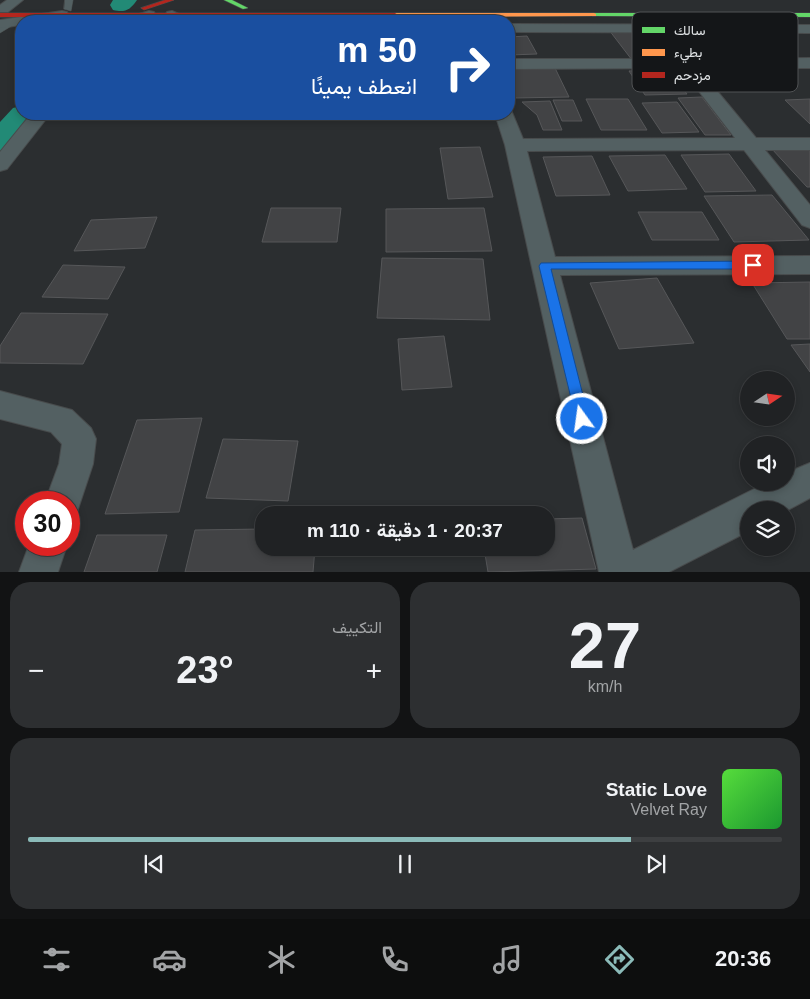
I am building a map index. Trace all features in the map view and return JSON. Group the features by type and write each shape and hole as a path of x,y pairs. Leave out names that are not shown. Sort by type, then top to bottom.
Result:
{"main road":[{"path":"146,12 171,0"},
{"path":"228,0 248,15"},
{"path":"1,11 66,8 248,15 810,8"},
{"path":"146,12 162,15"},
{"path":"515,19 632,21"}],"street":[{"path":"1,11 16,0"},
{"path":"38,15 66,8"},
{"path":"141,15 146,12"},
{"path":"515,28 632,23"},
{"path":"515,64 632,64"},
{"path":"708,92 810,220"},
{"path":"0,165 36,120"},
{"path":"506,120 515,145 619,572"},
{"path":"515,145 810,144"},
{"path":"545,266 810,265"},
{"path":"0,405 61,420 79,439 76,464 67,491"},
{"path":"768,501 810,480"},
{"path":"635,572 652,560 740,515"},
{"path":"38,572 44,556"}],"lane":[{"path":"0,31 7,23"}],"building":[{"path":"609,30 632,30 632,60"},
{"path":"527,36 537,54 515,55 515,37"},
{"path":"555,68 569,97 515,98 515,69"},
{"path":"643,92 685,92 687,94 645,95"},
{"path":"702,97 731,135 705,135 678,98"},
{"path":"586,99 628,99 647,130 601,130"},
{"path":"810,99 810,124 785,100"},
{"path":"553,100 573,100 582,121 562,121"},
{"path":"550,101 562,130 543,130 537,115 522,102"},
{"path":"677,102 699,132 662,133 642,103"},
{"path":"480,147 493,197 448,199 440,148"},
{"path":"810,147 810,187 807,187 771,148"},
{"path":"729,154 756,191 705,192 681,155"},
{"path":"665,155 687,189 628,191 609,156"},
{"path":"592,156 610,195 556,196 543,157"},
{"path":"772,195 809,240 734,242 704,196"},
{"path":"271,208 341,208 337,242 262,242"},
{"path":"484,208 492,251 386,252 386,209"},
{"path":"638,212 702,212 719,240 652,240"},
{"path":"157,217 145,248 74,251 91,220"},
{"path":"382,258 483,259 490,320 377,318"},
{"path":"63,265 125,267 108,299 42,297"},
{"path":"657,278 694,343 619,349 590,283"},
{"path":"810,282 810,339 787,339 752,283"},
{"path":"21,313 108,314 83,364 0,363 0,346"},
{"path":"444,336 452,387 402,390 398,339"},
{"path":"810,344 810,372 791,345"},
{"path":"202,418 179,512 105,514 137,420"},
{"path":"223,439 298,441 288,501 206,498"},
{"path":"582,518 596,569 488,572 485,556 555,556 555,519"},
{"path":"255,529 255,556 314,556 313,572 185,572 195,530"},
{"path":"97,535 167,535 157,572 84,572"}],"waterway":[{"path":"121,5 126,0"},
{"path":"0,141 19,120"}],"traffic: fast":[{"path":"227,0 245,8"},
{"path":"594,15 632,15"},
{"path":"798,15 810,15"}],"traffic: slow":[{"path":"395,15 594,15"}],"traffic: jam":[{"path":"144,8 171,0"},
{"path":"0,15 395,15"}],"route":[{"path":"582,419 545,266 753,265"}]}
